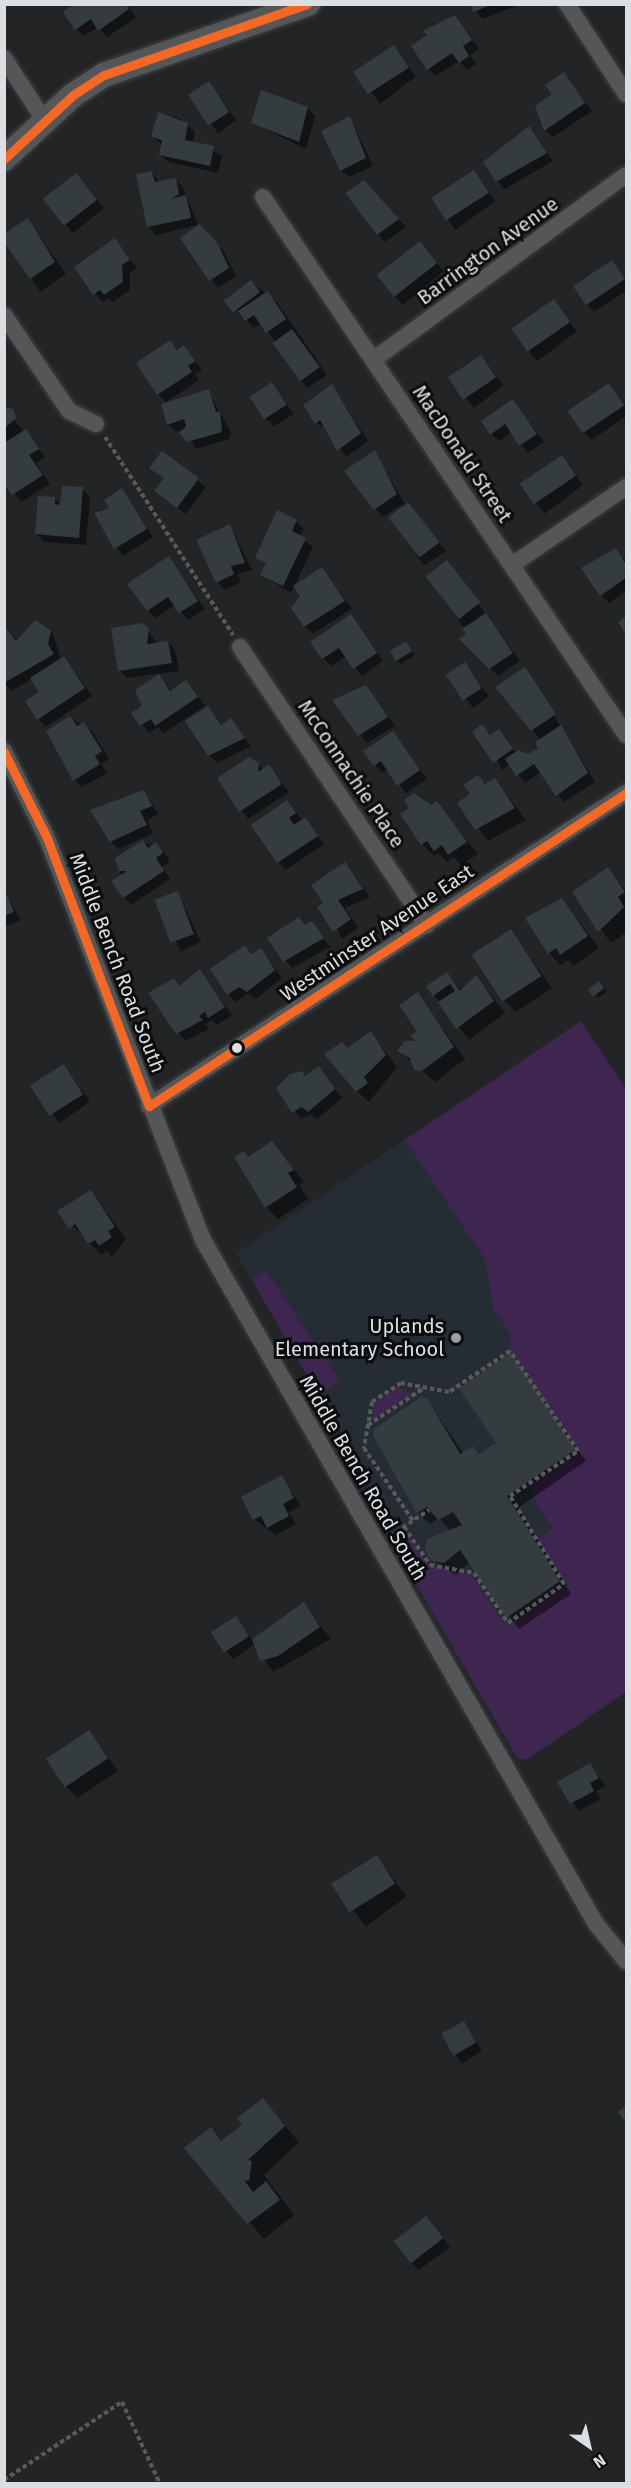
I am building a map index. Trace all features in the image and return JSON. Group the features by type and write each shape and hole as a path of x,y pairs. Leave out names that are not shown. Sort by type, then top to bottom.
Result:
{"main road":[{"path":"4,159 44,120 118,68 308,4"}],"street":[{"path":"567,4 627,94"},
{"path":"4,58 44,120"},
{"name":"Barrington Avenue","path":"374,360 627,175"},
{"name":"MacDonald Street","path":"264,197 627,735"},
{"path":"4,315 69,411 96,424"},
{"path":"512,565 627,487"},
{"name":"McConnachie Place","path":"240,647 427,925"},
{"name":"Middle Bench Road South","path":"4,751 47,838 148,1106 203,1240 376,1544 611,1943 627,1961"},
{"name":"Westminster Avenue East","path":"148,1106 627,793"}],"path":[{"path":"96,424 240,647"},
{"path":"404,1527 430,1565 474,1573 507,1623 564,1584 510,1496 578,1451 510,1351 449,1392 401,1383 372,1402 364,1448 413,1521"},
{"path":"368,1425 424,1387"},
{"path":"376,1544 429,1510"},
{"path":"4,2480 122,2402 160,2484"}],"shaded area":[{"name":"Uplands Elementary School","path":"581,1021 626,1089 626,1692 526,1760 517,1758 344,1463 356,1461 236,1253"},
{"path":"581,1021 626,1089 626,1692 526,1760 517,1758 391,1540 405,1531 429,1566 471,1575 507,1627 568,1585 537,1539 553,1528 532,1496 534,1484 580,1453 510,1350 511,1335 493,1308 485,1259 405,1140"},
{"path":"266,1271 339,1379 319,1396 252,1280"},
{"path":"398,1387 411,1394 372,1420 374,1404"}],"building":[{"path":"75,4 126,4 129,9 98,31 91,19 75,30 63,12"},
{"path":"470,4 491,4 491,5 473,12"},
{"path":"455,15 472,40 463,46 469,56 459,63 452,53 427,70 411,46 427,35 423,31"},
{"path":"394,45 409,68 368,94 353,72"},
{"path":"564,72 585,103 544,131 535,106 552,94 545,85"},
{"path":"209,81 229,112 208,126 188,95"},
{"path":"261,90 308,107 299,142 251,123"},
{"path":"158,112 188,123 185,140 214,146 210,166 159,155 162,140 151,137"},
{"path":"350,116 366,158 340,171 321,131"},
{"path":"529,126 547,153 496,182 483,162"},
{"path":"474,170 489,193 446,220 431,198"},
{"path":"152,171 155,182 176,178 179,194 171,199 186,195 191,218 147,227 136,174"},
{"path":"76,173 97,200 64,226 43,199"},
{"path":"364,180 399,219 377,235 345,193"},
{"path":"28,218 55,262 30,279 4,242 4,234"},
{"path":"199,224 217,242 229,268 209,281 180,238"},
{"path":"115,238 130,260 122,265 123,282 104,295 100,290 93,295 74,267"},
{"path":"420,241 437,263 394,297 377,275"},
{"path":"612,260 625,279 586,305 573,286"},
{"path":"251,280 260,292 233,312 224,300"},
{"path":"268,291 286,319 266,333 254,315 245,321 238,311"},
{"path":"554,299 570,322 527,352 511,329"},
{"path":"292,329 320,367 300,381 273,343"},
{"path":"170,340 177,350 184,345 195,361 188,366 192,372 157,395 136,363"},
{"path":"481,355 496,377 463,400 448,377"},
{"path":"272,382 287,405 264,419 249,397"},
{"path":"609,383 624,405 583,433 568,411"},
{"path":"332,384 361,433 337,451 320,420 315,424 303,405"},
{"path":"209,389 216,412 220,411 222,432 187,442 179,433 186,426 184,419 167,425 161,404"},
{"path":"513,399 537,434 519,446 505,424 490,435 481,421"},
{"path":"4,407 13,409 16,418 4,429"},
{"path":"26,429 39,449 29,455 43,475 12,495 4,484 4,443"},
{"path":"375,450 397,494 374,510 344,471"},
{"path":"162,451 199,478 177,508 154,491 164,478 149,468"},
{"path":"562,455 576,476 534,504 520,484"},
{"path":"62,486 83,487 79,538 35,534 38,496 55,497 55,504 60,505"},
{"path":"122,488 147,529 114,549 94,513 109,508 104,500"},
{"path":"408,502 439,542 420,558 388,517"},
{"path":"277,510 297,520 292,531 306,538 283,586 260,575 266,563 255,558"},
{"path":"230,524 245,563 231,566 234,574 216,583 196,540"},
{"path":"616,548 626,564 626,578 600,596 581,568"},
{"path":"169,556 198,601 179,613 168,597 147,611 127,584"},
{"path":"447,560 480,603 459,619 426,577"},
{"path":"322,567 345,601 304,627 291,608 300,596 293,586"},
{"path":"486,613 513,653 489,669 459,639 466,634 462,629"},
{"path":"351,614 377,653 353,669 339,648 322,659 310,642"},
{"path":"626,616 626,635 618,622"},
{"path":"35,620 51,631 48,644 54,654 4,683 4,626 16,641"},
{"path":"143,623 149,628 147,644 168,641 172,663 118,671 111,628"},
{"path":"406,641 412,651 396,661 390,651"},
{"path":"64,656 85,688 37,720 25,701 39,692 30,678"},
{"path":"465,662 482,688 463,701 446,675"},
{"path":"525,667 556,714 531,731 495,687"},
{"path":"159,674 170,691 186,680 198,697 155,726 151,719 140,726 131,713 142,706 135,690"},
{"path":"366,685 388,717 358,736 332,700"},
{"path":"208,706 221,725 231,718 245,738 208,756 185,721"},
{"path":"70,716 77,726 84,722 102,751 95,756 100,764 73,781 46,731"},
{"path":"482,724 490,735 499,729 513,749 493,763 472,732"},
{"path":"561,725 588,773 556,796 534,764 516,776 505,759 518,750 528,754 538,748 535,742"},
{"path":"393,731 420,770 397,786 381,761 374,766 363,751"},
{"path":"249,757 259,763 258,772 269,764 282,784 239,812 217,778"},
{"path":"478,775 485,784 495,778 515,808 475,830 457,803 470,794 463,785"},
{"path":"144,790 152,806 140,811 147,825 110,842 90,810"},
{"path":"414,793 431,805 437,801 467,842 448,855 442,845 434,851 427,841 421,845 400,814 409,808 404,800"},
{"path":"287,800 296,813 289,818 294,825 305,817 318,836 277,863 251,825"},
{"path":"143,840 148,848 156,842 163,853 156,858 164,871 123,898 111,881 127,871 119,871 115,858"},
{"path":"345,862 363,889 338,900 351,919 333,932 317,907 323,903 311,885"},
{"path":"608,867 625,892 618,897 624,907 598,932 572,892"},
{"path":"4,889 14,912 4,916"},
{"path":"178,891 194,934 170,943 155,900"},
{"path":"562,898 588,936 560,955 556,948 548,954 525,918"},
{"path":"299,917 305,925 312,921 324,938 283,962 267,938"},
{"path":"511,929 541,976 502,1002 472,955"},
{"path":"245,945 251,954 261,948 275,970 247,992 239,987 227,995 210,969"},
{"path":"200,969 225,1007 208,1018 205,1012 199,1016 203,1020 176,1034 148,993 174,978 179,986"},
{"path":"447,972 460,991 476,975 494,1001 456,1029 438,1002 455,991 450,984 433,996 426,986"},
{"path":"599,981 604,988 593,997 588,989"},
{"path":"418,992 454,1047 422,1071 414,1070 410,1058 397,1051 405,1041 415,1041 411,1035 417,1032 399,1005"},
{"path":"371,1031 386,1055 364,1077 368,1083 356,1092 324,1054 342,1042 347,1048"},
{"path":"64,1064 83,1095 49,1116 30,1085"},
{"path":"319,1066 335,1089 308,1112 301,1107 292,1113 276,1088 290,1074 302,1071 305,1076"},
{"path":"272,1141 294,1170 288,1173 297,1187 265,1208 234,1157 244,1151 248,1157"},
{"path":"91,1190 115,1227 108,1231 112,1237 99,1246 95,1240 88,1244 75,1224 69,1229 57,1211"},
{"path":"511,1353 576,1449 507,1496 560,1581 506,1618 460,1550 444,1563 432,1561 425,1551 427,1539 462,1525 453,1512 438,1520 427,1507 417,1513 373,1436 374,1429 421,1397 427,1398 460,1454 473,1446 479,1454 496,1443 459,1388"},
{"path":"282,1475 294,1498 283,1504 289,1516 267,1528 261,1516 253,1520 241,1497"},
{"path":"304,1602 320,1627 278,1656 260,1661 252,1639"},
{"path":"236,1616 249,1636 224,1652 211,1632"},
{"path":"89,1730 108,1758 65,1787 46,1759"},
{"path":"590,1763 599,1778 590,1783 594,1791 570,1804 557,1782"},
{"path":"377,1855 395,1884 349,1912 331,1884"},
{"path":"464,2021 476,2043 453,2055 441,2034"},
{"path":"263,2098 285,2126 248,2160 252,2161 249,2181 244,2180 253,2192 266,2181 280,2200 247,2224 184,2148 211,2127 221,2141 242,2125 237,2118"},
{"path":"626,2105 626,2123 618,2112"},
{"path":"426,2216 443,2238 411,2263 394,2241"}],"transit line":[{"path":"4,159 73,95 104,75 307,4"},
{"path":"4,752 47,838 149,1106"},
{"path":"149,1106 626,793"}],"place":[{"name":"Uplands Elementary School","path":"456,1338"}]}
